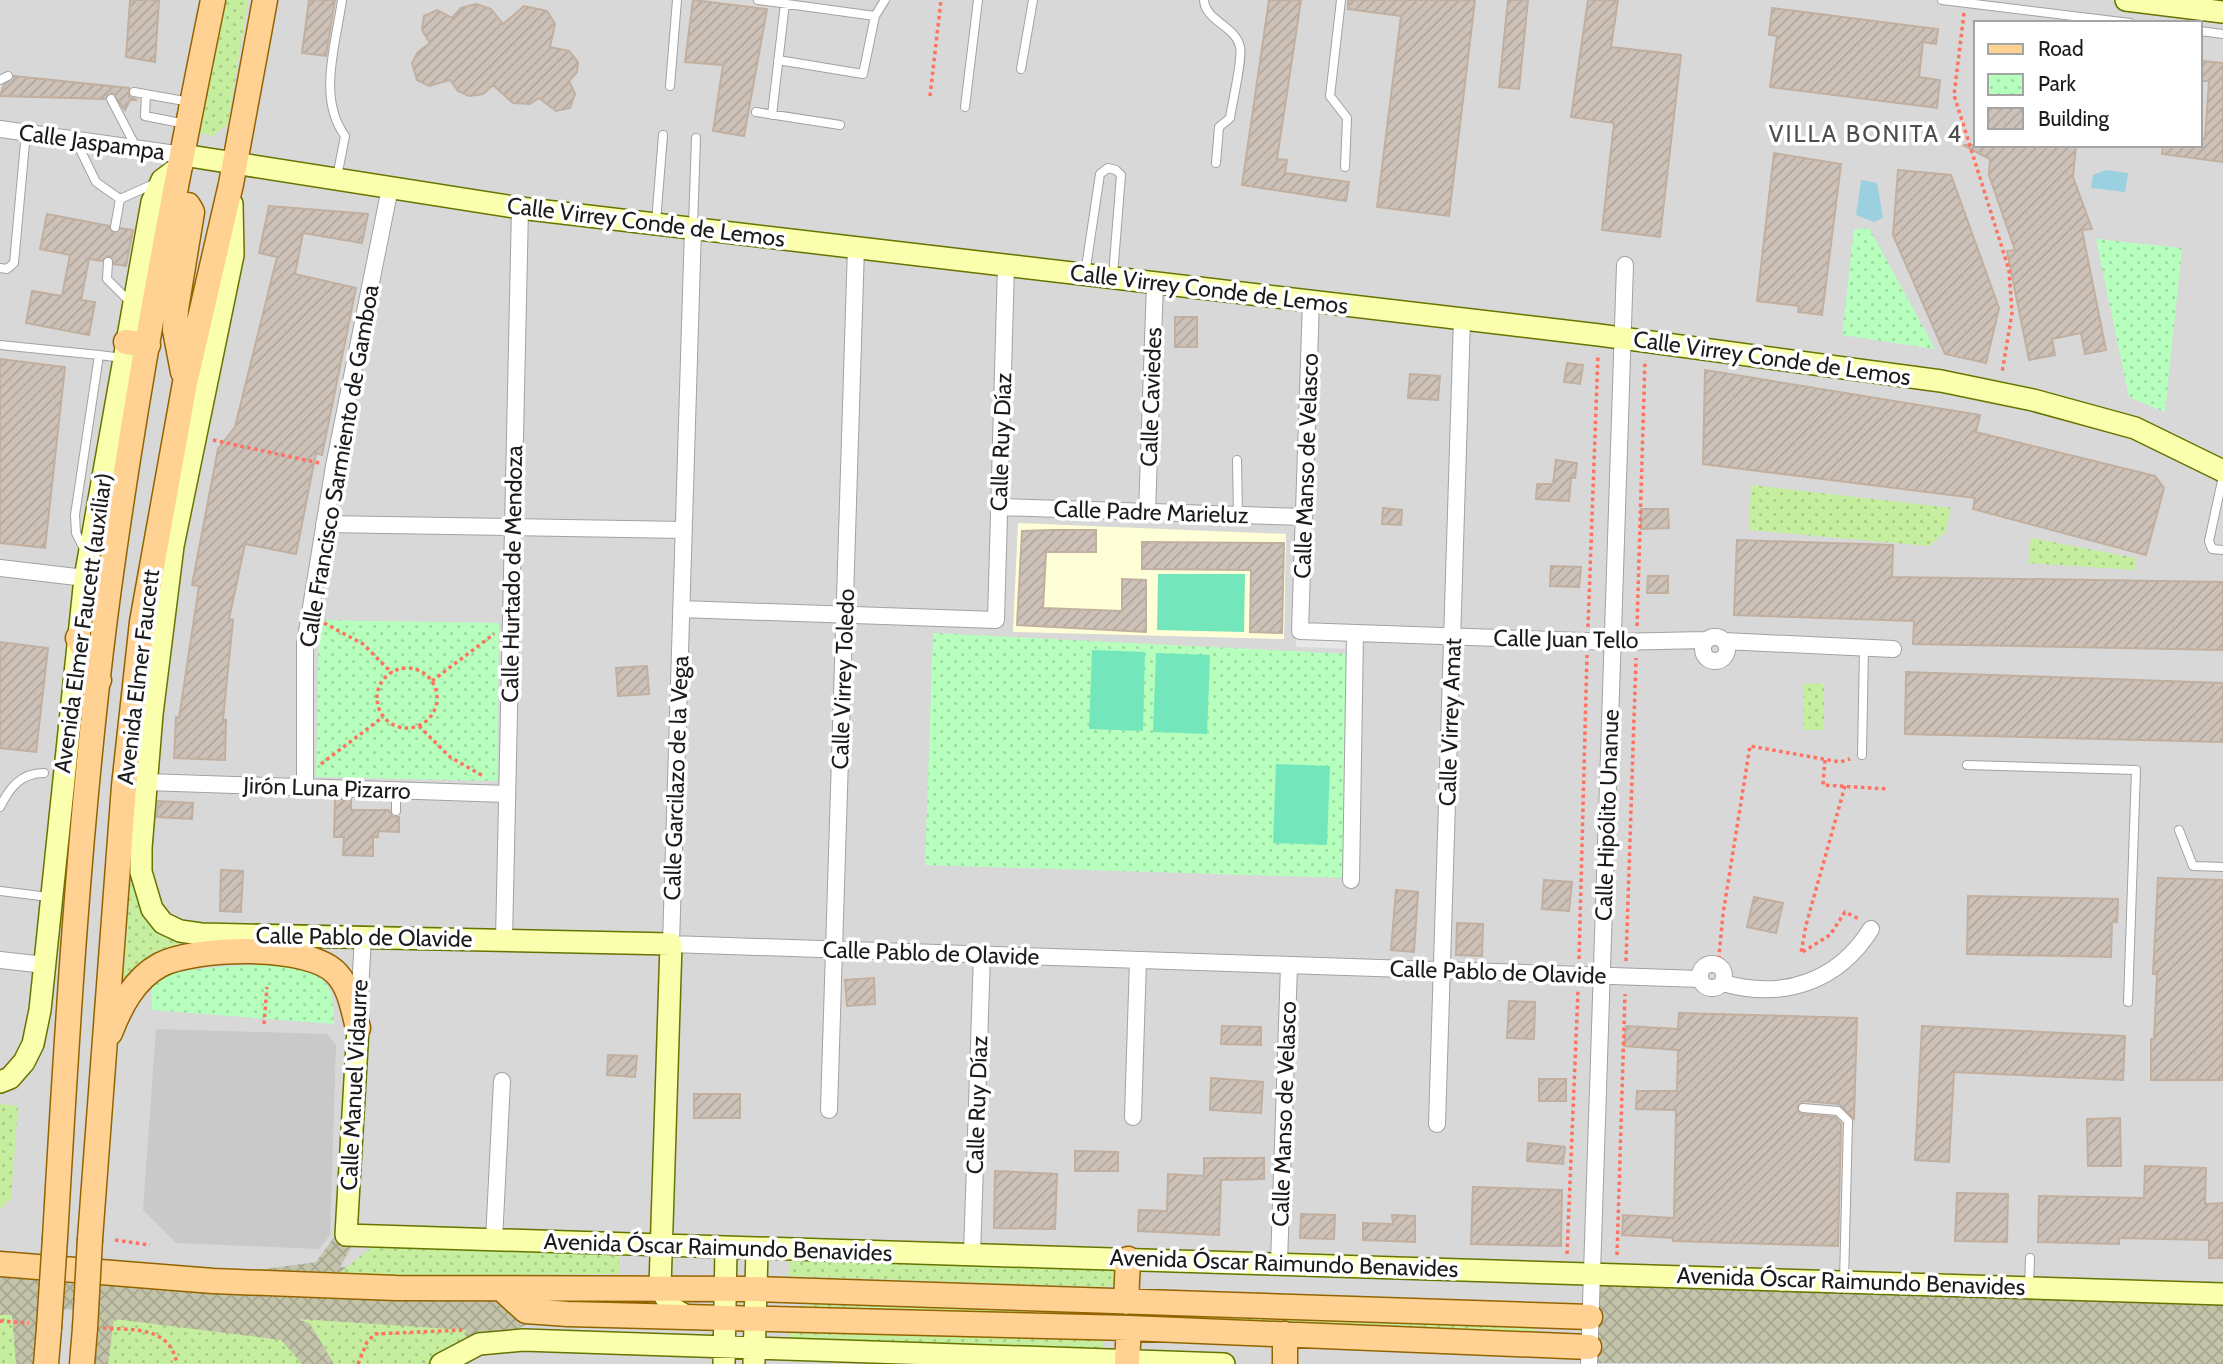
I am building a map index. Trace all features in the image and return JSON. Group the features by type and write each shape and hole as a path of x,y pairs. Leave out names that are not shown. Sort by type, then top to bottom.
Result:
{"main road":[{"name":"Avenida Elmer Faucett","path":"46,1364 67,1032 99,680 131,448 132,348 174,206 176,167 213,0"},
{"name":"Avenida Elmer Faucett","path":"82,1364 103,1054 135,674 185,383 233,174 265,0"},
{"path":"174,206 188,205 192,212 176,309 175,331 185,383"},
{"path":"131,448 151,466 163,462 172,453"},
{"path":"114,566 120,583 128,587 138,585 151,570"},
{"path":"78,638 99,680"},
{"path":"103,1054 123,1006 143,977 160,965 203,953 298,956 319,962 335,972 346,987 358,1028"},
{"path":"1126,1302 1128,1259"},
{"name":"Avenida Óscar Raimundo Benavides","path":"0,1264 213,1281 503,1290 660,1287 755,1289 1590,1317"},
{"path":"503,1290 526,1311 1285,1334 1589,1355"},
{"path":"1127,1361 1129,1328"},
{"path":"1284,1364 1285,1334"}],"street":[{"path":"2126,0 2177,10 2223,12"},
{"name":"Calle Jaspampa","path":"0,129 136,147 176,167"},
{"name":"Calle Virrey Conde de Lemos","path":"176,167 233,174 336,180 520,208 1599,335 1869,371 1997,392 2135,428 2223,471"},
{"name":"Avenida Elmer Faucett (auxiliar)","path":"0,1082 17,1070 33,1044 45,965 88,556 132,348 132,305 152,202 176,167"},
{"path":"146,782 173,547 233,255 233,174"},
{"name":"Calle Francisco Sarmiento de Gamboa","path":"305,781 305,644 334,466 390,188"},
{"name":"Calle Hurtado de Mendoza","path":"504,940 520,208"},
{"name":"Calle Garcilazo de la Vega","path":"660,1287 693,228"},
{"name":"Calle Virrey Toledo","path":"829,1110 856,247"},
{"name":"Calle Ruy Díaz","path":"845,615 996,620 1006,265"},
{"name":"Calle Hipólito Unanue","path":"1589,1355 1625,265"},
{"name":"Calle Caviedes","path":"1147,512 1155,283"},
{"name":"Calle Manso de Velasco","path":"1300,631 1311,301"},
{"name":"Calle Virrey Amat","path":"1437,1124 1462,319"},
{"name":"Calle Padre Marieluz","path":"999,507 1304,517"},
{"path":"324,524 684,530"},
{"path":"0,568 85,578"},
{"path":"681,609 845,615"},
{"name":"Calle Juan Tello","path":"1300,631 1612,642 1706,640 1717,637 1724,640 1893,649"},
{"path":"1351,880 1355,633"},
{"path":"1706,640 1702,647 1704,655 1714,661 1725,656 1727,648 1724,640"},
{"name":"Jirón Luna Pizarro","path":"146,782 305,781 396,790 507,789"},
{"name":"Calle Pablo de Olavide","path":"146,782 141,872 152,909 163,923 180,931 201,934 671,944 1601,975 1700,979 1710,988 1723,983 1744,989 1764,989 1820,977 1850,958 1867,925"},
{"name":"Calle Manuel Vidaurre","path":"346,1235 363,936"},
{"name":"Calle Ruy Díaz","path":"972,1254 982,955"},
{"path":"0,960 45,965"},
{"path":"1133,1117 1138,960"},
{"path":"1700,979 1704,967 1712,964 1725,974 1723,983"},
{"name":"Calle Manso de Velasco","path":"1279,1263 1289,965"},
{"path":"494,1240 502,1081"},
{"name":"Avenida Óscar Raimundo Benavides","path":"346,1235 1591,1272 2223,1294"},
{"path":"724,1356 726,1248"},
{"path":"757,1249 755,1317 764,1355"},
{"path":"660,1287 671,1307 686,1316"},
{"path":"441,1364 479,1343 498,1340 724,1356 1224,1364"}],"lane":[{"path":"336,180 345,136 335,123 330,97 342,0"},
{"path":"670,86 677,0"},
{"path":"758,0 875,16"},
{"path":"778,60 863,74 875,16 885,0"},
{"path":"965,107 978,0"},
{"path":"1021,69 1033,0"},
{"path":"1204,0 1208,11 1233,33 1240,47 1230,118 1219,127 1216,163"},
{"path":"1341,0 1330,96 1346,118 1345,167"},
{"path":"1942,0 2114,21"},
{"path":"772,115 785,4"},
{"path":"2202,31 2223,34"},
{"path":"134,92 146,94 190,113"},
{"path":"146,94 145,116 190,113"},
{"path":"111,99 136,147"},
{"path":"756,113 840,125"},
{"path":"0,268 7,268 14,263 26,132"},
{"path":"656,223 663,135"},
{"path":"693,228 696,138"},
{"path":"75,139 96,182 120,200"},
{"path":"115,227 120,200 176,167"},
{"path":"1085,274 1100,174 1108,169 1116,170 1121,175 1112,278"},
{"path":"108,262 107,279 132,305"},
{"path":"0,345 99,355 132,348"},
{"path":"88,556 76,533 75,515 99,355"},
{"path":"1237,460 1238,515"},
{"path":"2223,477 2210,541 2212,549 2223,550"},
{"path":"1861,755 1864,648"},
{"path":"1967,765 2136,771 2128,1002"},
{"path":"0,807 15,782 31,773 44,773"},
{"path":"396,790 396,811"},
{"path":"2179,830 2185,852 2193,866 2223,867"},
{"path":"0,891 51,897"},
{"path":"1803,1108 1838,1111 1848,1121 1844,1281"},
{"path":"2029,1288 2030,1258"}],"path":[{"path":"930,96 941,0"},
{"path":"1965,3 1954,95 2009,270 2012,313 2007,356 1997,392"},
{"path":"1567,1254 1599,335"},
{"path":"1617,1255 1646,341"},
{"path":"197,437 334,466"},
{"path":"309,617 363,644 392,673"},
{"path":"432,681 511,622"},
{"path":"406,668 416,670 432,681 437,698 436,706 427,721 419,726 400,727 383,717 377,699 378,690 392,673 406,668"},
{"path":"305,781 383,717"},
{"path":"419,726 437,746 466,768 507,789"},
{"path":"1718,966 1723,914 1750,746 1840,762 1861,755"},
{"path":"1825,760 1823,785 1888,789"},
{"path":"1845,786 1806,925 1801,953 1830,935 1845,912 1867,925"},
{"path":"264,1024 267,987"},
{"path":"116,1240 150,1245"},
{"path":"358,1364 367,1342 375,1334 474,1329"}],"shaded area":[{"path":"0,0 2223,0 2223,1364 0,1364"},
{"path":"1018,523 1286,534 1284,639 1013,632"},
{"path":"1296,636 1354,637 1354,649 1296,647"},
{"path":"156,1029 327,1034 336,1045 330,1235 319,1249 176,1243 143,1210"},
{"path":"337,1233 356,1239 340,1267 515,1280 531,1323 497,1337 449,1364 87,1364 91,1309 44,1310 43,1364 0,1364 0,1274 221,1275 316,1262"},
{"path":"1592,1272 2223,1291 2223,1364 1590,1363"}],"green space":[{"path":"224,0 248,0 228,124 213,136 199,133"},
{"path":"1869,228 1935,349 1842,335 1854,230"},
{"path":"2096,239 2182,248 2165,412 2129,397"},
{"path":"1751,485 1951,508 1945,532 1929,546 1749,530"},
{"path":"2031,538 2136,558 2136,570 2028,563"},
{"path":"1158,574 1245,574 1244,632 1157,630"},
{"path":"319,620 499,623 497,781 316,777"},
{"path":"933,633 1349,654 1345,878 925,865"},
{"path":"1092,650 1145,652 1143,731 1089,729"},
{"path":"1156,653 1210,655 1207,734 1153,732"},
{"path":"1824,683 1824,730 1803,730 1803,684"},
{"path":"1276,764 1330,766 1327,845 1273,843"},
{"path":"132,854 146,902 185,942 159,952 123,987"},
{"path":"290,964 313,974 326,984 332,999 334,1024 152,1010 153,986 162,977 196,969"},
{"path":"0,1104 18,1106 11,1198 0,1209"},
{"path":"378,1242 619,1253 619,1274 307,1276 341,1272"},
{"path":"791,1256 1108,1264 1118,1273 1116,1285 1104,1287 788,1276"},
{"path":"870,1298 1534,1322 1535,1336 791,1307"},
{"path":"0,1315 12,1315 16,1364 0,1364"},
{"path":"114,1319 281,1340 302,1364 108,1364"},
{"path":"299,1319 466,1330 465,1343 427,1364 334,1364 310,1324"},
{"path":"787,1325 1099,1336 1106,1349 789,1338"}],"water":[{"path":"2106,170 2128,173 2125,192 2091,188 2093,175"},
{"path":"1861,180 1877,183 1883,218 1874,222 1856,215"}],"building":[{"path":"130,0 159,0 155,62 126,57"},
{"path":"309,0 335,0 326,56 302,53"},
{"path":"693,0 767,9 744,136 713,131 723,65 685,62"},
{"path":"1269,0 1301,0 1277,159 1287,160 1285,173 1349,182 1346,201 1242,185"},
{"path":"1348,0 1475,0 1449,216 1377,207 1401,16 1348,9"},
{"path":"1508,0 1528,0 1519,89 1499,87"},
{"path":"1588,0 1618,0 1611,47 1681,55 1660,237 1602,230 1614,123 1571,117"},
{"path":"476,4 491,9 503,24 524,6 547,11 555,24 550,47 569,51 578,62 577,72 569,81 575,94 570,108 556,111 539,98 530,104 513,103 493,85 483,94 469,96 458,91 450,80 429,86 417,80 412,63 418,52 430,43 422,30 424,16 437,10 452,18 461,8"},
{"path":"1772,8 1938,29 1936,44 1923,42 1919,77 1940,80 1937,108 1770,87 1777,36 1769,35"},
{"path":"2202,61 2223,63 2223,162 2162,154 2163,147 2202,147 2202,138 2205,139 2209,81 2202,81"},
{"path":"14,76 129,88 129,97 137,100 130,100 125,110 112,93 105,99 0,96 4,85"},
{"path":"1963,145 2076,147 2073,177 2092,229 2082,230 2106,350 2085,354 2081,333 2052,339 2055,355 2029,360 2007,251 2015,250 1989,175 1990,159"},
{"path":"1774,153 1841,164 1822,315 1798,312 1799,306 1757,301"},
{"path":"1898,170 1951,175 1999,308 1986,363 1945,354 1893,235"},
{"path":"269,206 368,214 362,243 303,233 295,274 356,288 322,455 316,453 296,554 245,544 229,619 233,620 223,719 226,720 225,760 174,758 176,717 179,718 199,586 192,585 218,449 235,427 277,257 259,253"},
{"path":"47,214 109,226 113,233 121,228 133,230 126,266 114,264 109,256 102,261 89,259 81,300 95,302 89,335 26,323 32,291 62,296 70,255 40,249"},
{"path":"1175,317 1197,317 1197,347 1175,347"},
{"path":"0,359 65,367 45,548 0,543"},
{"path":"1567,363 1583,365 1580,384 1564,382"},
{"path":"1705,370 1980,415 1976,432 2155,476 2164,488 2146,555 1973,509 1975,498 1703,464"},
{"path":"1410,374 1440,376 1438,400 1408,398"},
{"path":"1556,460 1577,463 1575,478 1571,478 1569,501 1536,499 1537,484 1553,484"},
{"path":"1383,508 1402,510 1401,525 1382,524"},
{"path":"1641,509 1668,509 1669,528 1641,529"},
{"path":"1096,530 1096,552 1046,552 1043,608 1122,611 1122,579 1146,580 1146,632 1017,625 1022,531"},
{"path":"1737,540 1893,545 1892,577 2223,582 2223,650 1913,644 1914,621 1734,615"},
{"path":"1142,542 1284,543 1282,633 1250,632 1251,570 1142,569"},
{"path":"1551,566 1581,567 1579,587 1550,586"},
{"path":"1648,576 1668,576 1668,593 1647,593"},
{"path":"0,642 48,648 36,752 0,748"},
{"path":"647,666 649,694 618,696 616,668"},
{"path":"1906,672 2223,683 2223,742 1905,734"},
{"path":"335,799 351,799 351,810 389,810 392,816 399,817 399,832 378,831 378,837 373,837 373,856 343,855 344,837 334,837"},
{"path":"158,801 193,803 192,819 157,817"},
{"path":"221,870 243,871 241,912 220,911"},
{"path":"2158,878 2223,880 2223,1080 2151,1080 2151,1039 2154,1039 2157,974 2153,974"},
{"path":"1544,880 1572,882 1569,911 1542,909"},
{"path":"1396,890 1418,892 1414,952 1391,950"},
{"path":"1968,896 2118,899 2117,922 2112,922 2111,957 1967,954"},
{"path":"1754,897 1783,903 1776,933 1747,927"},
{"path":"1457,923 1483,924 1482,956 1456,955"},
{"path":"874,978 875,1004 847,1006 845,980"},
{"path":"1509,1001 1535,1002 1534,1039 1507,1038"},
{"path":"1679,1013 1857,1018 1854,1119 1839,1104 1803,1101 1797,1107 1800,1114 1835,1117 1841,1124 1838,1246 1673,1241 1673,1238 1622,1235 1623,1215 1674,1218 1676,1110 1636,1109 1637,1091 1677,1091 1678,1050 1624,1046 1626,1026 1678,1029"},
{"path":"1222,1026 1261,1027 1261,1045 1221,1044"},
{"path":"1922,1026 2125,1036 2123,1080 1954,1072 1949,1162 1915,1160"},
{"path":"608,1055 637,1056 635,1077 607,1075"},
{"path":"1211,1078 1263,1082 1261,1113 1210,1110"},
{"path":"1539,1079 1566,1079 1566,1101 1539,1101"},
{"path":"694,1094 740,1094 740,1118 694,1118"},
{"path":"2120,1118 2121,1166 2088,1166 2087,1119"},
{"path":"1528,1143 1565,1147 1563,1164 1527,1161"},
{"path":"1075,1151 1118,1152 1118,1171 1075,1171"},
{"path":"1204,1158 1264,1158 1264,1179 1221,1180 1219,1235 1138,1231 1139,1210 1167,1211 1168,1174 1204,1176"},
{"path":"2145,1166 2206,1168 2205,1204 2223,1203 2223,1258 2209,1258 2209,1240 2119,1238 2119,1244 2038,1242 2039,1196 2144,1198"},
{"path":"995,1171 1057,1174 1055,1229 994,1228"},
{"path":"1473,1187 1562,1190 1561,1246 1471,1244"},
{"path":"1957,1193 2008,1194 2007,1242 1955,1241"},
{"path":"1301,1214 1335,1215 1334,1239 1300,1238"},
{"path":"1392,1215 1415,1216 1415,1242 1363,1240 1363,1223 1393,1224"}],"district":[{"name":"VILLA BONITA 4","path":"1866,133"}]}
